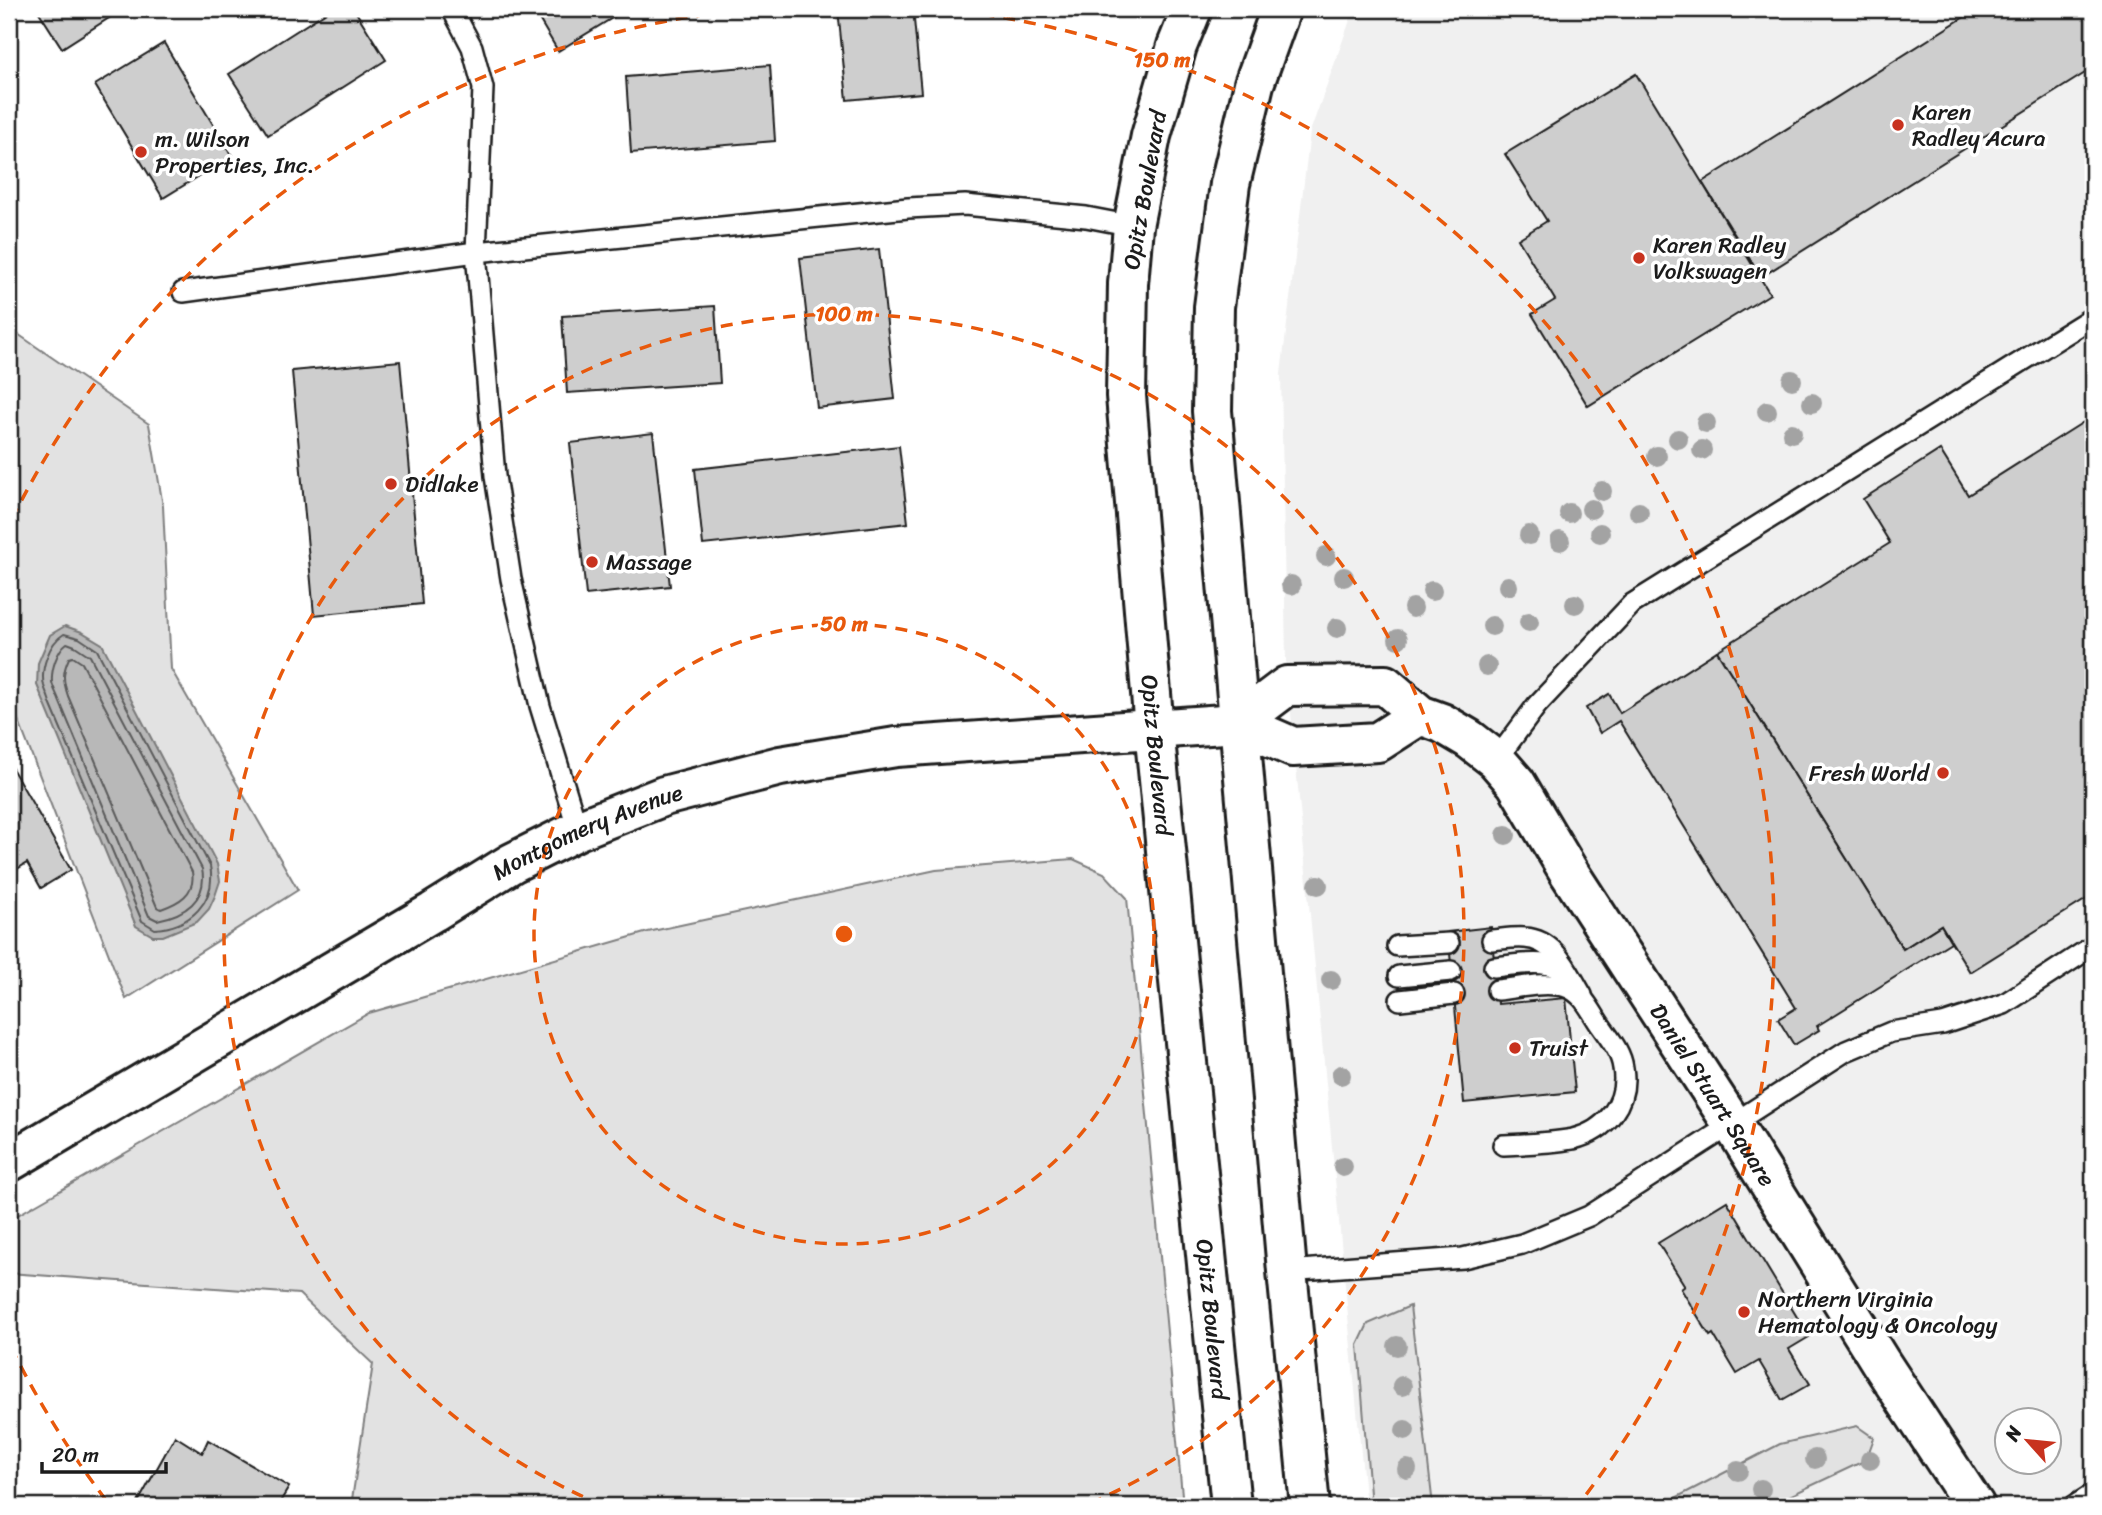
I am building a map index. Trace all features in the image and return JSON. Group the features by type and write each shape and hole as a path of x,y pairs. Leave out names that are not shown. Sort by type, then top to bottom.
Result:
{"main road":[{"name":"Opitz Boulevard","path":"1192,9 1177,46 1151,136 1133,226 1128,284 1126,396 1153,729 1231,1506"},
{"path":"1272,9 1230,184 1214,320 1212,411 1310,1506"},
{"path":"1254,84 1281,9"},
{"name":"Daniel Stuart Square","path":"1238,723 1287,686 1385,685 1420,715 1469,739 1496,760 1516,783 1570,874 1975,1506"},
{"path":"1238,723 1293,747 1378,742 1420,715"},
{"name":"Montgomery Avenue","path":"9,1161 512,863 578,830 664,796 780,766 896,747 1238,723"}],"lane":[{"path":"452,9 472,47 482,88 476,251 495,476 511,579 540,706 578,830"},
{"path":"183,292 476,251 908,208 965,205 1086,218 1133,226"},
{"path":"1496,760 1551,690 1632,604 2093,317"},
{"path":"1492,940 1525,938 1540,941 1555,951 1616,1048 1623,1067 1624,1085 1619,1106 1609,1120 1593,1131 1575,1138 1503,1145"},
{"path":"1397,946 1449,943"},
{"path":"1287,1270 1463,1258 1522,1244 1588,1216 1846,1051 1891,1032 1943,1024 2004,1004 2093,946"},
{"path":"1494,967 1534,963 1551,965 1566,973 1584,998"},
{"path":"1399,976 1451,971"},
{"path":"1497,990 1552,985 1568,987 1584,998"},
{"path":"1400,1000 1454,995"},
{"path":"2074,1506 2093,1494"}],"shaded area":[{"path":"1354,9 2093,9 2093,1506 1366,1506 1286,661 1281,374 1310,132"},
{"path":"9,328 149,424 163,506 171,669 298,890 126,999 9,696"},
{"path":"1073,859 1104,873 1127,898 1183,1506 351,1506 373,1364 299,1294 9,1273 9,1220 369,1013 648,932 936,870"},
{"path":"1410,1306 1433,1506 1371,1506 1358,1345 1368,1324"},
{"path":"1857,1426 1874,1438 1866,1460 1768,1506 1660,1506 1780,1444"}],"water":[{"path":"65,626 102,644 217,864 220,881 209,909 197,922 163,936 153,936 136,926 37,685 38,663 50,635"}],"building":[{"path":"37,9 123,9 62,48"},
{"path":"331,9 354,9 386,60 268,135 229,74"},
{"path":"533,9 627,9 558,51"},
{"path":"838,9 913,9 921,93 847,100"},
{"name":"Karen Radley Acura","path":"1977,9 2093,9 2093,68 1761,277 1702,182"},
{"path":"164,43 232,156 163,198 95,85"},
{"path":"770,65 775,141 631,153 626,77"},
{"name":"Karen Radley Volkswagen","path":"1636,74 1770,294 1588,406 1532,314 1555,300 1518,239 1547,221 1505,154"},
{"path":"879,249 895,399 817,408 800,258"},
{"path":"715,306 720,383 567,393 562,316"},
{"path":"400,361 422,604 314,615 292,371"},
{"name":"Fresh World","path":"2093,416 2093,895 1970,972 1941,925 1903,949 1717,651 1890,543 1863,499 1940,450 1968,495"},
{"path":"653,433 670,586 586,595 570,443"},
{"path":"899,446 908,523 703,545 695,469"},
{"path":"1717,651 1903,949 1941,925 1951,942 1817,1026 1819,1030 1794,1045 1778,1019 1796,1008 1619,721 1600,733 1586,708 1609,694 1620,713"},
{"path":"9,763 71,870 41,888 27,863 9,874"},
{"name":"Truist","path":"1491,927 1498,1004 1566,998 1575,1092 1464,1103 1448,932"},
{"name":"Northern Virginia Hematology & Oncology","path":"1727,1201 1809,1337 1789,1349 1810,1384 1782,1400 1759,1361 1737,1374 1681,1289 1685,1286 1658,1243"},
{"path":"175,1436 202,1453 208,1440 289,1487 280,1502 288,1506 136,1506"}],"place":[{"name":"Karen Radley Acura","path":"1898,125"},
{"name":"m. Wilson Properties, Inc.","path":"141,152"},
{"name":"Karen Radley Volkswagen","path":"1639,258"},
{"name":"Didlake","path":"391,484"},
{"name":"Massage","path":"592,562"},
{"name":"Fresh World","path":"1943,773"},
{"name":"Truist","path":"1515,1048"},
{"name":"Northern Virginia Hematology & Oncology","path":"1744,1312"}]}
